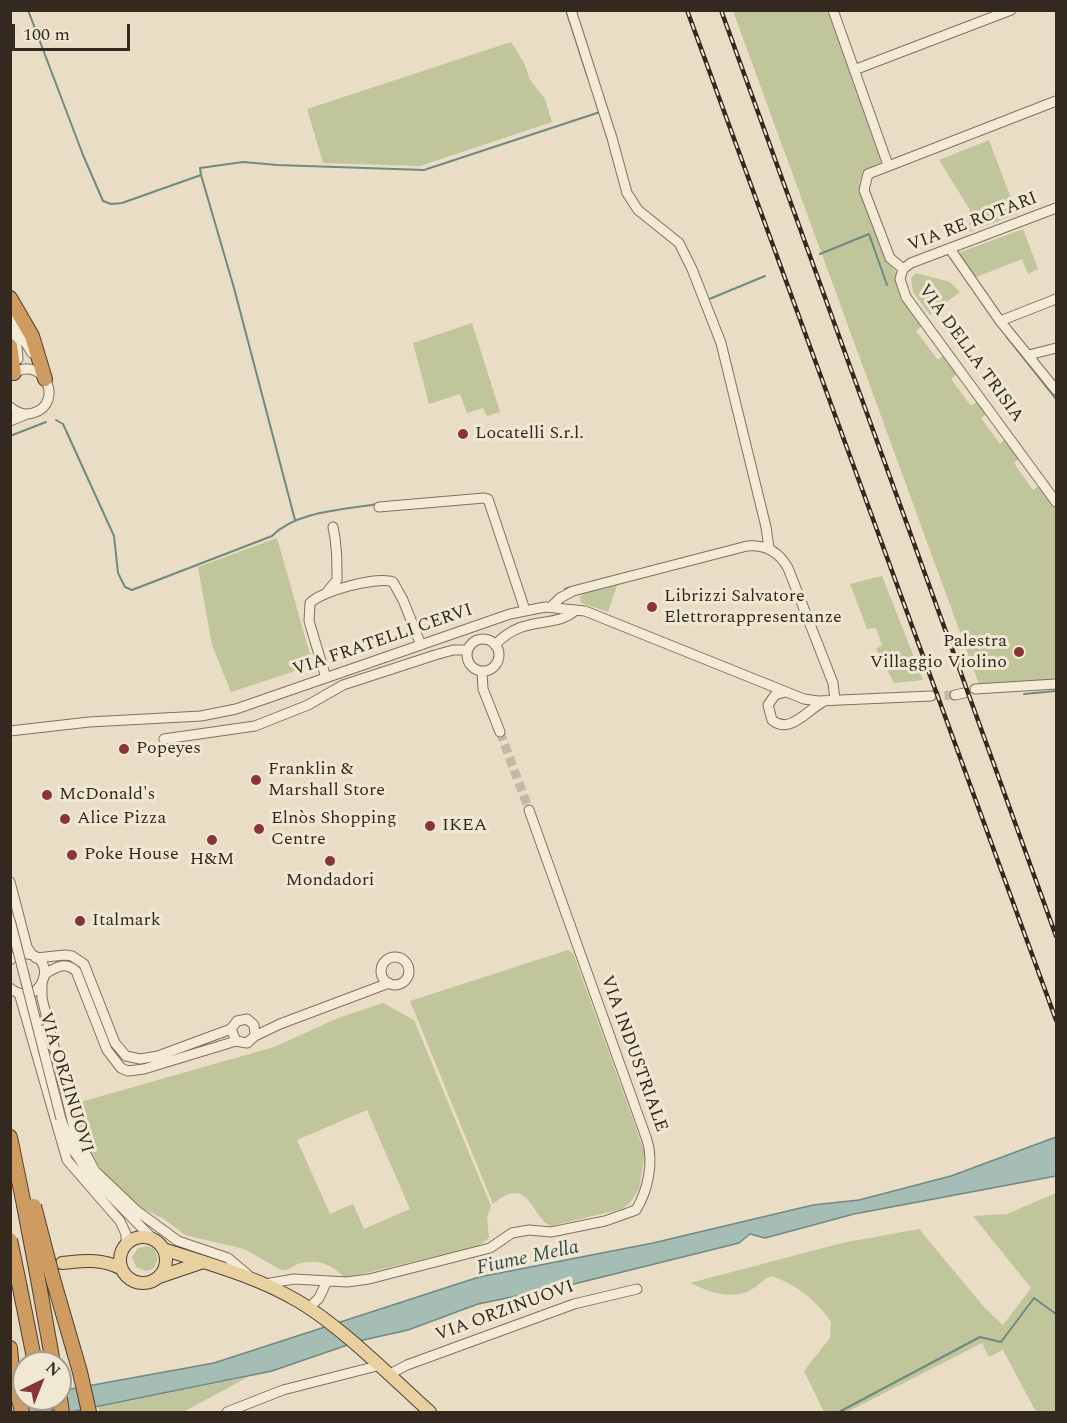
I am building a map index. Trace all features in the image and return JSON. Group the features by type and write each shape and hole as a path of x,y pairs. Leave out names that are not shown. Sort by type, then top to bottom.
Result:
{"highway":[{"path":"10,298 32,336 43,377"},
{"path":"10,346 14,373"},
{"path":"10,1137 19,1178 53,1279 80,1372 89,1413"},
{"path":"29,1206 38,1279 51,1351"},
{"path":"10,1240 33,1351"},
{"path":"10,1348 12,1370"}],"main road":[{"path":"94,1260 140,1237 153,1239 163,1249 252,1278 309,1308 430,1413"},
{"path":"122,1269 120,1261 124,1247"},
{"path":"159,1277 166,1262 163,1249"},
{"path":"62,1263 94,1260 110,1263 122,1269 134,1281 151,1281 203,1262"}],"street":[{"path":"572,10 627,193 638,210 663,227 679,243 692,269 721,343 766,527 769,548"},
{"path":"833,10 888,165"},
{"path":"854,70 1011,10"},
{"name":"VIA DELLA TRISIA","path":"1056,101 868,174 864,190 890,258 903,269 901,285 906,297 1056,502"},
{"name":"VIA RE ROTARI","path":"903,269 911,263 1056,208"},
{"path":"950,249 1000,321 1056,390"},
{"path":"1000,321 1056,299"},
{"path":"10,318 25,340 49,390 46,404 34,413 10,421"},
{"path":"10,324 16,335 14,373 32,369 43,377"},
{"path":"1029,355 1056,348"},
{"path":"10,407 27,414"},
{"path":"379,507 484,498 488,500 525,610"},
{"path":"325,594 337,580 336,559 339,550 333,527"},
{"path":"552,606 573,591 747,546 769,548 780,556 788,568 833,683 830,700 792,724 776,723 768,710 772,698 787,692"},
{"path":"326,678 308,617 310,603 325,594 376,580 393,582 403,600 421,645"},
{"name":"VIA FRATELLI CERVI","path":"10,731 89,722 201,716 236,709 525,610 552,606 607,619 797,697 830,700 931,696"},
{"path":"495,645 521,625 565,618 576,610"},
{"path":"164,739 255,726 308,705 344,686 435,655 453,650 468,650 480,639 495,645 499,653 498,662 491,669 482,671 470,664 468,650"},
{"path":"482,671 483,689 500,732"},
{"name":"VIA FRATELLI CERVI","path":"754,681 767,689 772,698"},
{"path":"975,689 1056,684"},
{"path":"797,697 802,706 800,717"},
{"name":"VIA INDUSTRIALE","path":"265,1284 294,1279 327,1281 369,1279 490,1248 512,1233 529,1230 552,1232 605,1221 636,1210 643,1199 650,1150 529,810"},
{"path":"10,882 27,947 43,965 42,998 83,1166"},
{"path":"10,920 61,1119 73,1150 103,1190 153,1239"},
{"path":"10,960 20,954 47,959 65,955 84,964 116,1043 126,1056 140,1059 158,1056 231,1029 240,1019 252,1023 280,1024"},
{"path":"15,991 33,993 44,979 62,965 76,971 110,1056 121,1068 128,1071 144,1069 236,1041 247,1043 255,1036 280,1024 367,990 389,983 396,985 405,981 410,970 406,962 399,957 390,958 383,963 381,971 367,990"},
{"path":"381,971 389,983"},
{"name":"VIA ORZINUOVI","path":"15,991 67,1160 120,1221 126,1234 124,1247"},
{"path":"252,1023 255,1036"},
{"path":"231,1029 236,1041"},
{"path":"76,1136 95,1171 137,1211 178,1241 228,1258 252,1278"},
{"name":"VIA ORZINUOVI","path":"73,1150 83,1179"},
{"path":"309,1308 319,1298 327,1281"},
{"name":"VIA ORZINUOVI","path":"388,1375 407,1365 574,1304 637,1289"},
{"path":"227,1413 283,1390 377,1366"}],"green space":[{"path":"733,11 828,11 883,161 863,173 859,183 861,194 888,263 897,273 897,287 922,325 916,331 938,360 944,355 958,373 951,379 971,406 978,401 987,414 981,418 1000,444 1006,439 1020,458 1014,463 1033,490 1039,486 1056,507 1056,682 980,687"},
{"path":"511,42 524,63 530,80 545,99 552,122 420,166 323,163 307,109"},
{"path":"989,140 1017,214 969,232 970,210 939,160"},
{"path":"1023,229 1038,269 1028,274 1022,259 974,278 958,253"},
{"path":"916,273 950,282 960,292 930,315 913,292 911,278"},
{"path":"472,323 500,412 487,416 483,408 467,413 460,394 429,404 413,343"},
{"path":"277,538 313,665 231,692 212,645 198,567"},
{"path":"882,576 923,680 894,683 876,649 882,645 876,628 867,629 850,584"},
{"path":"618,583 608,612 581,603 580,597 585,593"},
{"path":"568,950 573,953 645,1153 639,1189 630,1203 622,1209 551,1226 539,1216 523,1195 515,1193 505,1196 493,1204 410,1001"},
{"path":"383,1003 414,1020 491,1206 487,1217 489,1238 478,1246 345,1278 335,1269 318,1262 305,1262 281,1270 244,1249 185,1235 164,1219 138,1206 104,1173 83,1143 77,1103 274,1047 338,1018","holes":["367,1110 410,1209 364,1229 353,1204 330,1214 297,1140"]},
{"path":"1056,1193 1056,1412 1036,1412 1003,1350 989,1357 982,1343 847,1412 824,1412 804,1371 830,1338 831,1322 812,1300 789,1283 771,1276 750,1291 732,1295 710,1291 690,1283 842,1243 919,1229 984,1307 1003,1325 1031,1288 973,1216 1007,1214"},
{"path":"148,1246 154,1249 158,1259 153,1269 146,1271 136,1267 132,1257 138,1248"},
{"path":"248,1377 183,1412 99,1412 99,1407"}],"water":[{"path":"1056,1137 1056,1176 854,1214 765,1238 750,1234 739,1243 570,1285 478,1304 408,1330 359,1341 272,1371 70,1412 11,1412 10,1397 12,1397 12,1411 72,1411 72,1389 214,1363 479,1277 653,1243 813,1205 859,1200 951,1176"}],"waterway":[{"path":"28,10 83,155 103,201 111,204 122,203 201,175 234,288 295,520"},
{"path":"566,10 588,78"},
{"path":"201,175 200,168 243,162 424,170 600,112"},
{"path":"820,254 869,234 887,285"},
{"path":"707,300 765,276"},
{"path":"1006,336 1056,399"},
{"path":"56,420 63,424 114,536 118,573 125,587 132,590 272,536 294,521 307,516 377,504"},
{"path":"10,436 46,422"},
{"path":"565,589 571,587"},
{"path":"1024,694 1056,691"},
{"path":"839,1412 980,1337 1001,1342 1034,1298 1056,1314"}],"tunnel":[{"path":"931,696 955,695"},
{"path":"500,732 529,810"}],"railway":[{"path":"687,10 1056,1020"},
{"path":"721,10 1056,936"}],"place":[{"name":"Locatelli S.r.l.","path":"463,434"},
{"name":"Librizzi Salvatore Elettrorappresentanze","path":"652,607"},
{"name":"Palestra Villaggio Violino","path":"1019,652"},
{"name":"Popeyes","path":"124,749"},
{"name":"Franklin & Marshall Store","path":"256,780"},
{"name":"McDonald's","path":"47,795"},
{"name":"Alice Pizza","path":"65,819"},
{"name":"IKEA","path":"430,826"},
{"name":"Elnòs Shopping Centre","path":"259,829"},
{"name":"H&M","path":"212,840"},
{"name":"Poke House","path":"72,855"},
{"name":"Mondadori","path":"330,861"},
{"name":"Italmark","path":"80,921"}],"water label":[{"name":"Fiume Mella","path":"528,1259"}]}
